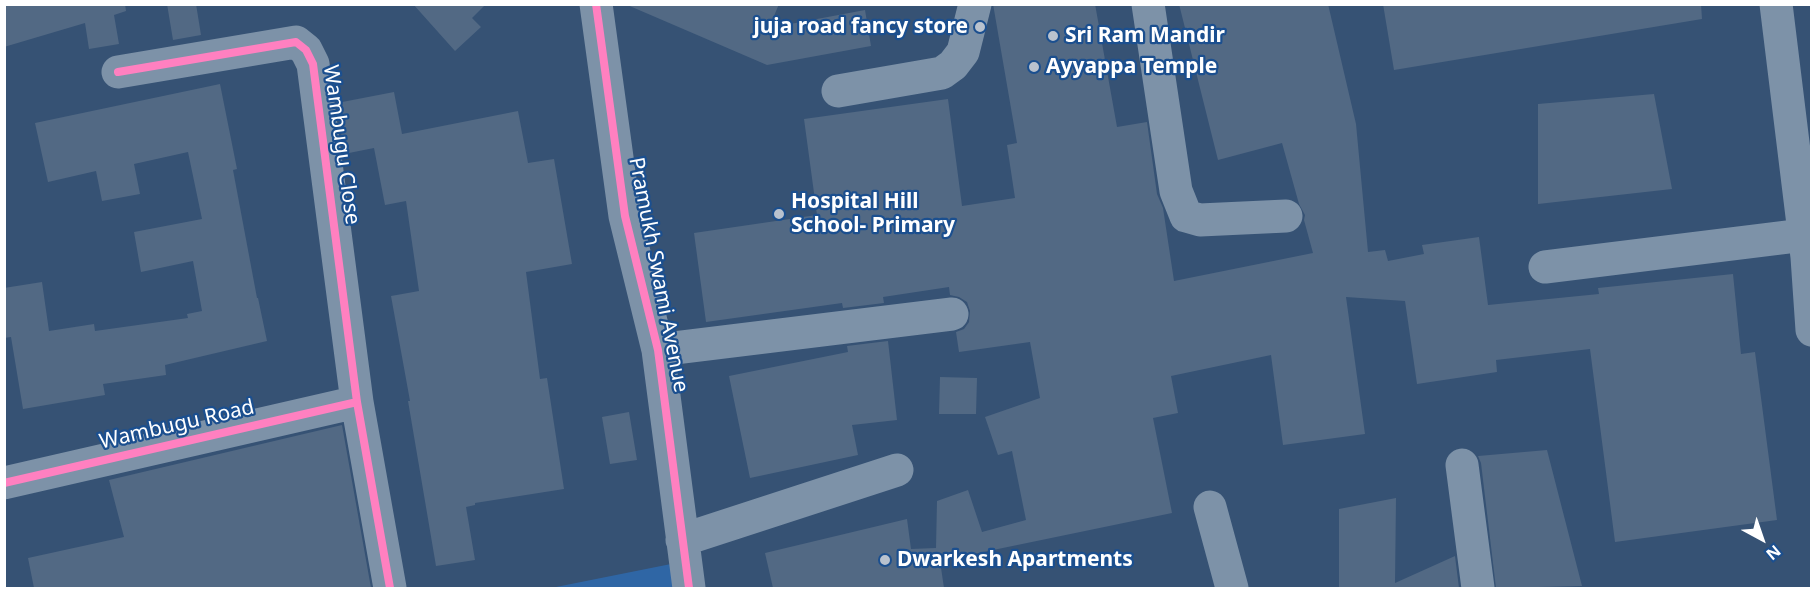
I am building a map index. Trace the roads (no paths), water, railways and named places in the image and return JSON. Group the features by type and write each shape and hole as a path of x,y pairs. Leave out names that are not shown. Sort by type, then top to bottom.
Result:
{"street":[{"name":"Pramukh Swami Avenue","path":"596,4 625,216 658,350 690,588"},
{"path":"838,91 942,73 963,52 975,4"},
{"path":"1148,4 1176,191 1186,216 1200,220 1286,216"},
{"path":"1776,4 1807,249 1812,330"},
{"name":"Wambugu Close","path":"118,72 296,42 306,50 313,64 357,402 390,588"},
{"path":"1545,267 1807,249"},
{"path":"658,350 952,314"},
{"name":"Wambugu Road","path":"4,483 357,402"},
{"path":"1462,465 1478,588"},
{"path":"682,540 897,470"},
{"path":"1210,507 1232,588"}],"place":[{"name":"juja road fancy store","path":"980,27"},
{"name":"Sri Ram Mandir","path":"1053,36"},
{"name":"Ayyappa Temple","path":"1034,67"},
{"name":"Hospital Hill School- Primary","path":"779,214"},
{"name":"Dwarkesh Apartments","path":"885,560"}]}
